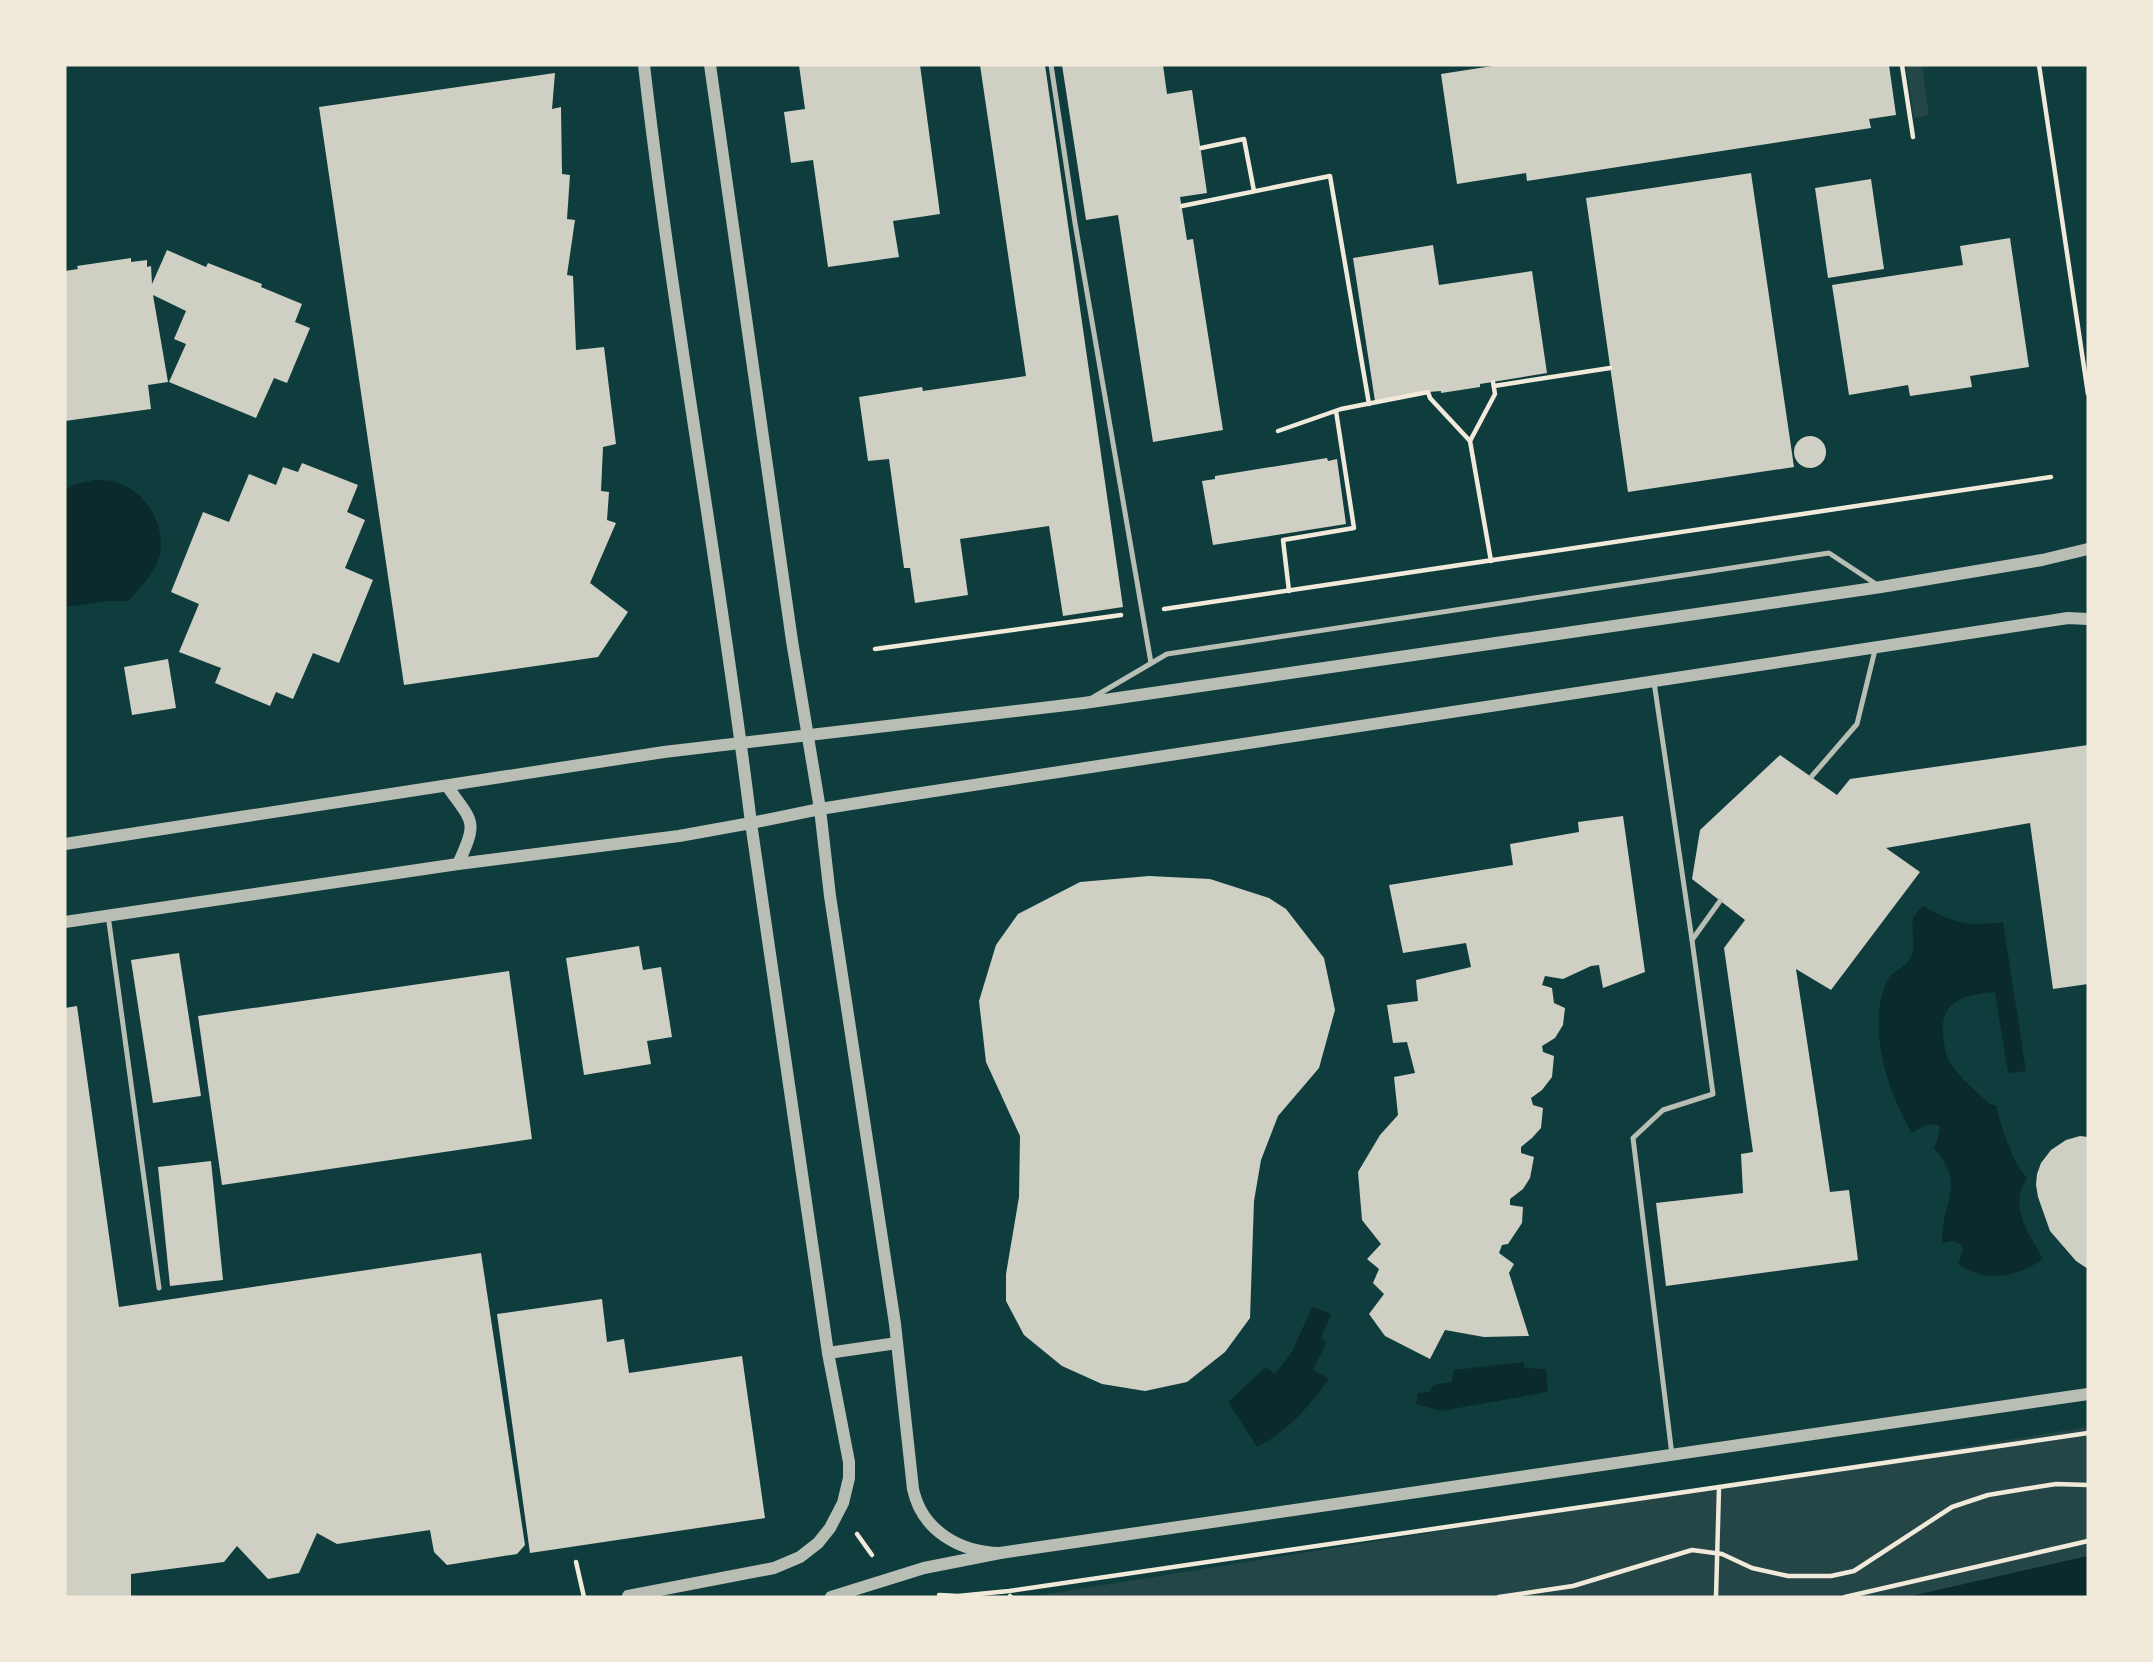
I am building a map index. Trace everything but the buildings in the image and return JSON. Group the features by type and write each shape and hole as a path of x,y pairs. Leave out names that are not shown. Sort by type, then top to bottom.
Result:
{"street":[{"path":"629,1597 774,1568 790,1562 818,1543 830,1528 844,1503 849,1478 849,1462 828,1353 751,823 644,65"},
{"path":"710,65 790,627 820,809 830,896 897,1343 911,1476 918,1505 927,1519 950,1541 980,1553 1000,1553"},
{"path":"65,844 664,752 1084,703 1881,587 2042,560 2088,549"},
{"path":"65,922 458,864 679,836 820,809 2068,618 2088,619"},
{"path":"447,786 468,816 471,825 471,835 458,864"},
{"path":"828,1353 897,1343"},
{"path":"831,1597 924,1568 1000,1553 2088,1394"}],"lane":[{"path":"1051,65 1075,223 1151,663"},
{"path":"1084,703 1167,654 1829,553 1881,587"},
{"path":"1812,776 1857,724 1876,647"},
{"path":"1654,682 1713,1094 1663,1110 1633,1138 1672,1456"},
{"path":"1692,940 1720,901"},
{"path":"108,915 159,1288"}],"path":[{"path":"1902,65 1913,137"},
{"path":"2039,65 2088,394"},
{"path":"1200,148 1244,139 1254,191"},
{"path":"1182,206 1330,176 1369,404"},
{"path":"1470,441 1494,394 1494,384 1610,368"},
{"path":"1278,431 1336,411 1429,392 1430,398 1470,441 1491,561"},
{"path":"1289,591 1283,540 1354,528 1336,411"},
{"path":"875,649 1289,591 2050,477"},
{"path":"844,1503 848,1518 876,1560 897,1576 934,1593 958,1597 2088,1433"},
{"path":"1499,1597 1573,1586 1692,1550 1722,1554 1752,1568 1788,1576 1831,1576 1854,1571 1952,1507 2000,1493 2056,1484 2088,1485"},
{"path":"1716,1597 1719,1488"},
{"path":"1845,1597 2088,1541"},
{"path":"576,1562 584,1597"}],"shaded area":[{"path":"1906,65 1922,65 1929,115 1914,118"},
{"path":"94,480 113,481 128,487 148,505 159,528 160,554 153,571 129,601 65,607 65,490"},
{"path":"1923,906 1962,922 2003,922 2026,1071 2008,1073 1995,992 1957,1001 1946,1013 1943,1034 1947,1055 1953,1067 1991,1105 1996,1105 2012,1153 2027,1178 2019,1199 2020,1209 2026,1229 2043,1259 2012,1274 1991,1276 1969,1270 1958,1264 1963,1250 1961,1244 1952,1241 1942,1243 1942,1229 1951,1184 1944,1161 1934,1148 1940,1127 1936,1124 1926,1125 1912,1133 1895,1099 1883,1060 1879,1020 1881,1001 1888,979 1905,965 1911,956 1913,919"},
{"path":"1312,1307 1331,1314 1321,1338 1327,1342 1313,1370 1329,1379 1297,1418 1279,1434 1257,1447 1228,1402 1266,1367 1275,1374 1292,1352"},
{"path":"1523,1362 1525,1368 1546,1369 1548,1392 1441,1411 1416,1404 1418,1393 1430,1392 1433,1385 1452,1382 1454,1370"},
{"path":"2088,1427 2088,1556 1907,1597 1029,1597"},
{"path":"2088,1556 2088,1597 1907,1597"}]}
